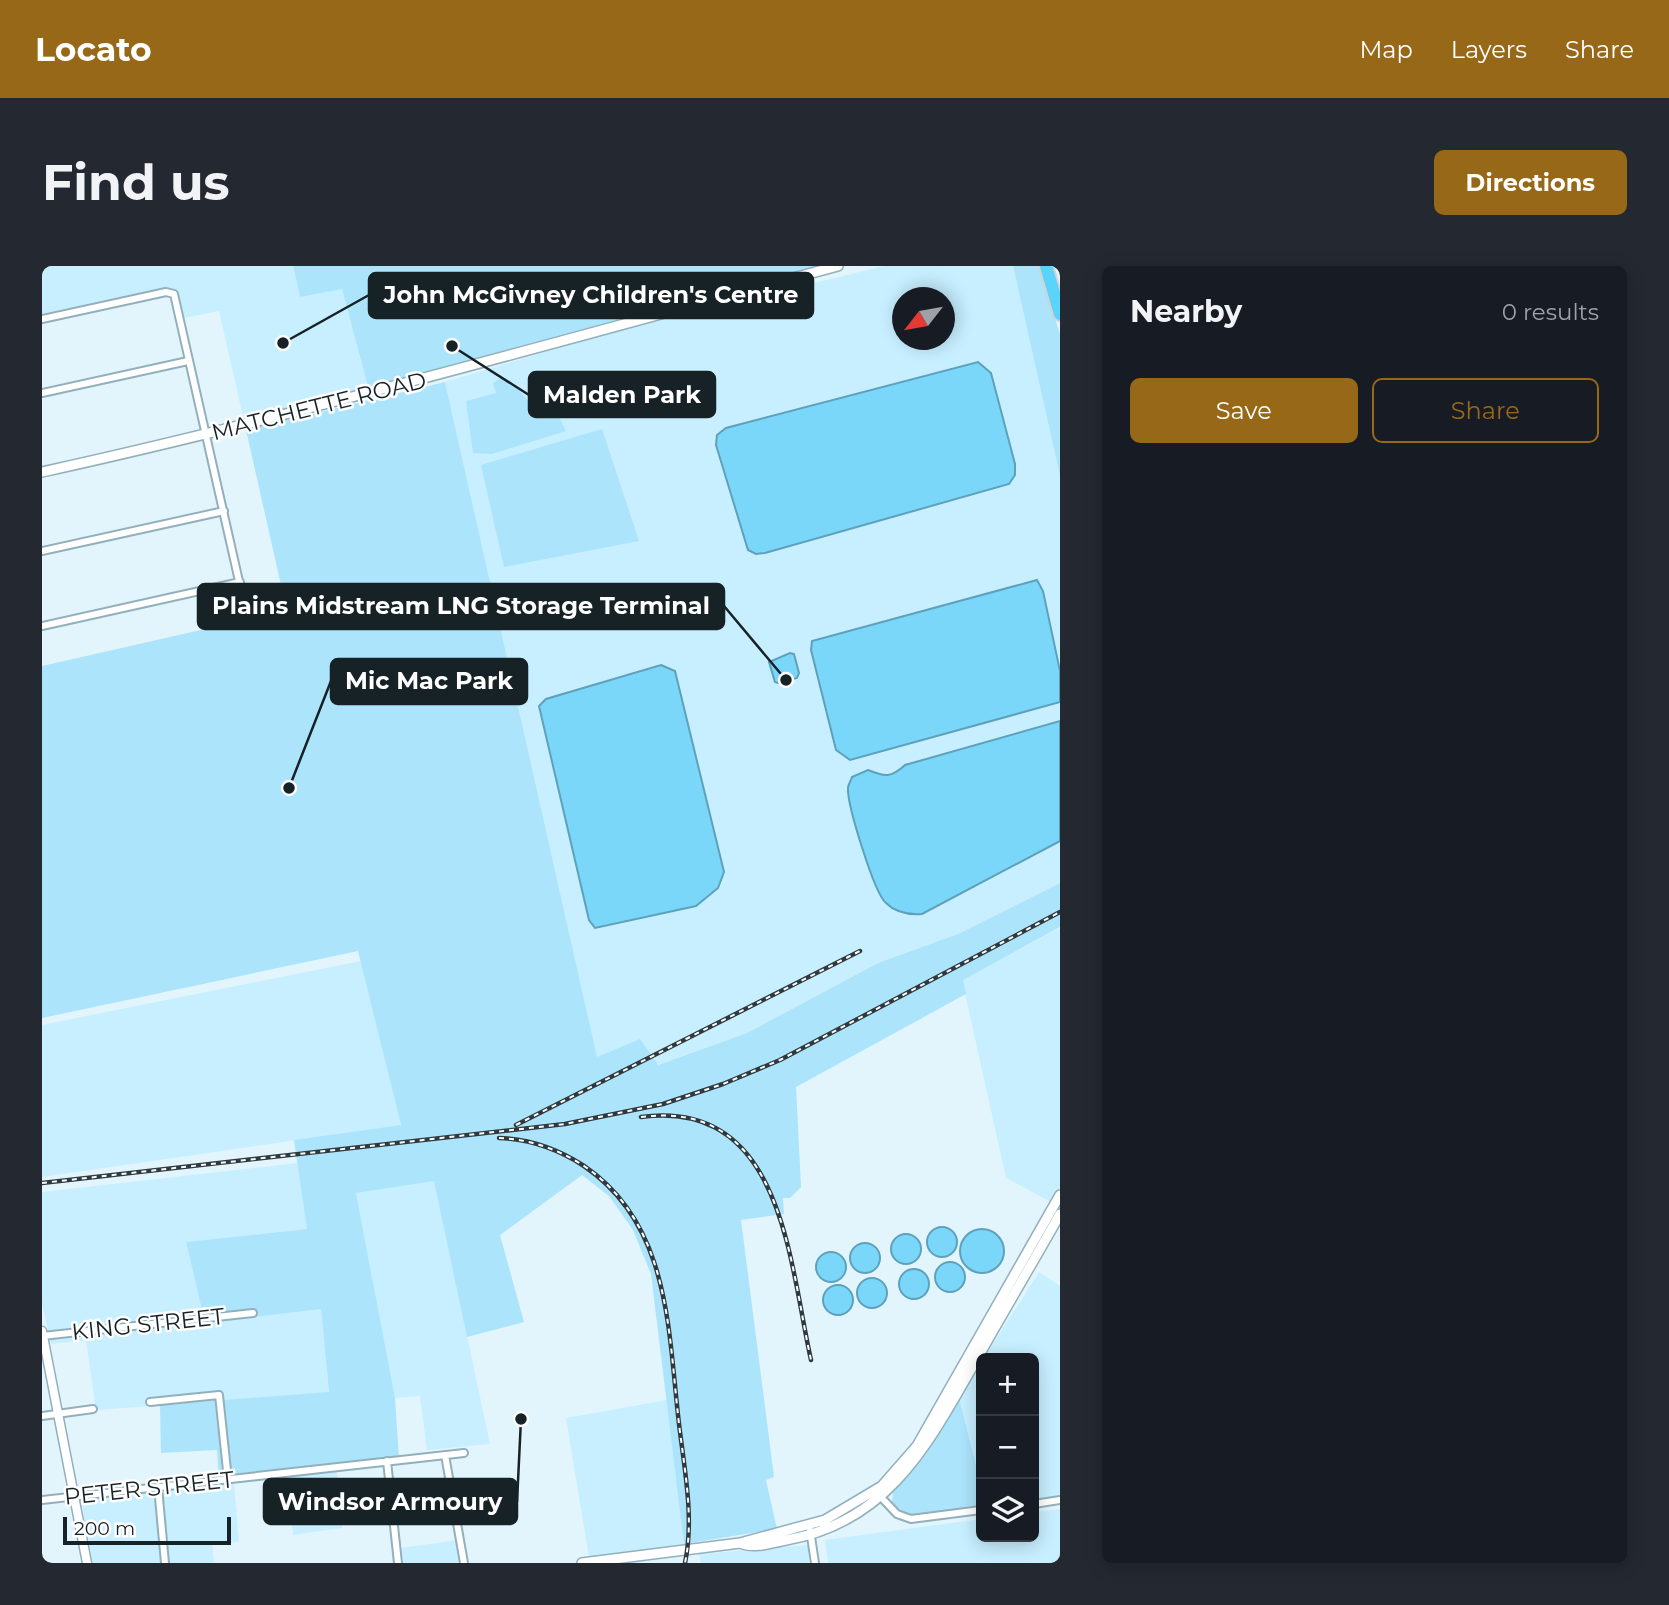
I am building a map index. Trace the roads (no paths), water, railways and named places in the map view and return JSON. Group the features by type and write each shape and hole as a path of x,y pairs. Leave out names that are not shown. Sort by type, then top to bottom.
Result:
{"highway":[{"path":"1046,266 1060,314"}],"main road":[{"name":"MATCHETTE ROAD","path":"42,472 207,436 838,266"},
{"path":"878,1494 917,1446 1060,1195"},
{"path":"582,1563 740,1543 748,1547 810,1530 878,1494 910,1468 934,1433 1060,1214"}],"street":[{"path":"42,319 172,292 248,621"},
{"path":"42,393 188,360"},
{"path":"42,551 224,511"},
{"path":"42,626 240,583"},
{"name":"KING STREET","path":"42,1334 253,1313"},
{"path":"42,1334 87,1563"},
{"path":"150,1402 219,1395 228,1480"},
{"path":"42,1416 93,1409"},
{"name":"PETER STREET","path":"42,1500 464,1453"},
{"path":"445,1455 464,1563"},
{"path":"387,1461 398,1563"},
{"path":"158,1487 165,1563"},
{"path":"878,1494 897,1514 911,1518 976,1511"},
{"path":"1039,1503 1060,1500"},
{"path":"810,1530 815,1563"}],"railway":[{"path":"42,1183 565,1124 663,1104 723,1084 780,1060 1060,912"},
{"path":"516,1125 860,951"},
{"path":"641,1117 688,1118 724,1133 751,1160 771,1195 785,1235 811,1360"},
{"path":"499,1138 543,1146 584,1166 612,1189 633,1216 648,1246 659,1278 671,1346 687,1489 689,1526 685,1563"}],"place":[{"name":"John McGivney Children's Centre","path":"283,343"},
{"name":"Malden Park","path":"452,346"},
{"name":"Plains Midstream LNG Storage Terminal","path":"786,680"},
{"name":"Mic Mac Park","path":"289,788"},
{"name":"Windsor Armoury","path":"521,1419"}]}
